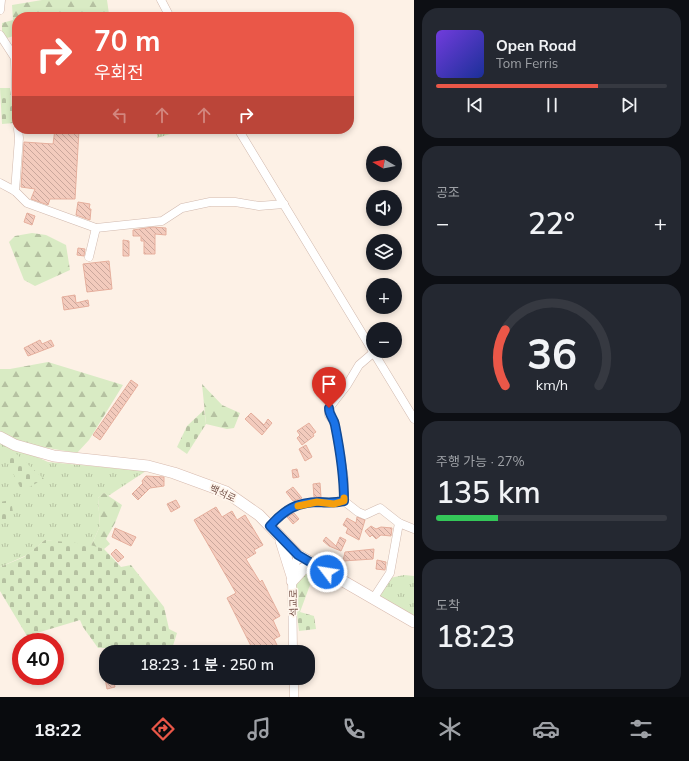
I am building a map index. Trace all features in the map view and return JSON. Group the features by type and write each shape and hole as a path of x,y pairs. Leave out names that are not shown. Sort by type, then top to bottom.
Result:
{"street":[{"path":"0,10 1,0"},
{"path":"161,0 167,12"},
{"path":"0,35 12,53"},
{"path":"15,191 19,134"},
{"path":"241,134 366,340"},
{"path":"0,183 15,191 27,203 96,228 162,222 182,208 210,202 235,202 260,206 284,204"},
{"path":"89,257 96,228"},
{"path":"344,501 344,478 335,423 329,415 329,408 347,386 359,365 368,358"},
{"path":"377,358 414,419"},
{"name":"백석로","path":"0,438 15,445 54,456 148,466 174,472 226,492 243,502 270,526 298,555 414,622"},
{"path":"344,501 365,516 380,508 399,523 414,529"},
{"path":"270,526 284,511 296,506 317,502 334,504 344,501"},
{"path":"373,599 390,573 399,523"},
{"path":"278,535 284,546 292,579 303,569 315,565"},
{"name":"석교로","path":"293,645 292,579 298,555"},
{"path":"294,685 294,697"}],"green space":[{"path":"42,0 107,0 109,12 12,12 12,5"},
{"path":"12,20 12,36 7,38 2,31 2,23"},
{"path":"0,88 10,88 12,123 2,124"},
{"path":"157,134 170,134 157,138"},
{"path":"32,233 46,235 66,245 70,270 35,286 24,280 9,242 15,236"},
{"path":"48,362 123,385 89,440 77,453 25,444 0,432 0,369 10,369"},
{"path":"202,384 222,405 240,413 234,428 227,429 206,424"},
{"path":"204,410 206,424 187,454 177,447 187,426"},
{"path":"0,440 48,462 146,471 108,496 104,493 98,498 100,526 91,546 45,540 27,555 0,567"},
{"path":"12,450 44,479 22,491 5,457"},
{"path":"104,493 122,505 115,523 106,539 110,544 104,549 91,546 100,526 98,498"},
{"path":"11,500 14,519 0,520 0,502"},
{"path":"45,540 87,544 104,549 121,567 131,565 164,607 169,629 177,633 173,645 99,645 98,648 83,627 80,620 37,633 25,633 0,591 0,567 24,557"},
{"path":"311,569 317,572 310,585 300,612 297,614 294,582"},
{"path":"404,575 414,576 414,616 379,597 390,578"},
{"path":"300,612 314,616 316,629 299,631 297,614"}],"building":[{"path":"54,134 79,134 75,199 50,199 48,205 31,199 35,189 21,187 24,142 53,144"},
{"path":"78,202 90,204 90,220 76,215"},
{"path":"27,213 35,216 32,225 24,222"},
{"path":"153,227 166,228 166,235 155,234 155,254 144,254 144,241 141,241 141,236 133,236 133,230"},
{"path":"123,240 129,241 129,256 123,256"},
{"path":"78,248 85,249 84,256 77,255"},
{"path":"109,261 112,289 87,292 83,264"},
{"path":"75,295 76,303 88,300 89,306 64,310 62,297"},
{"path":"40,340 42,344 51,340 54,346 28,356 24,348"},
{"path":"131,380 138,385 100,440 93,435"},
{"path":"251,413 264,425 268,419 272,423 262,435 245,419"},
{"path":"309,423 316,432 313,434 314,436 302,445 297,438 300,435 297,431"},
{"path":"306,445 312,457 305,461 299,449"},
{"path":"297,469 299,477 293,478 292,470"},
{"path":"146,476 164,477 164,486 150,488 138,500 132,494 143,483 142,481"},
{"path":"320,483 321,497 314,497 313,484"},
{"path":"293,487 302,498 293,501 286,492"},
{"path":"176,500 180,507 171,512 167,504"},
{"path":"216,507 222,517 232,511 237,520 245,515 263,545 254,550 256,553 246,559 260,582 262,580 280,616 273,620 280,636 274,639 277,645 250,645 227,598 236,593 194,520"},
{"path":"294,513 299,519 293,524 287,517"},
{"path":"357,517 365,520 359,540 346,533 348,528 343,525 347,518 356,523"},
{"path":"371,526 376,529 381,527 392,528 391,536 381,535 376,539 372,535 370,537 365,531"},
{"path":"115,528 136,537 131,546 112,537"},
{"path":"326,537 336,546 340,537 346,540 341,551 329,546 323,541"},
{"path":"116,549 124,557 118,562 111,554"},
{"path":"374,549 373,559 343,561 345,552"},
{"path":"377,560 386,562 385,570 376,569"},
{"path":"106,685 115,685 115,687 107,689"}],"slow traffic":[{"path":"298,506 317,502 334,504 344,501 344,498"}],"route":[{"path":"327,572 298,555 270,526 284,511 296,506 317,502 334,504 344,501 344,478 335,423 329,415 329,408"}]}
